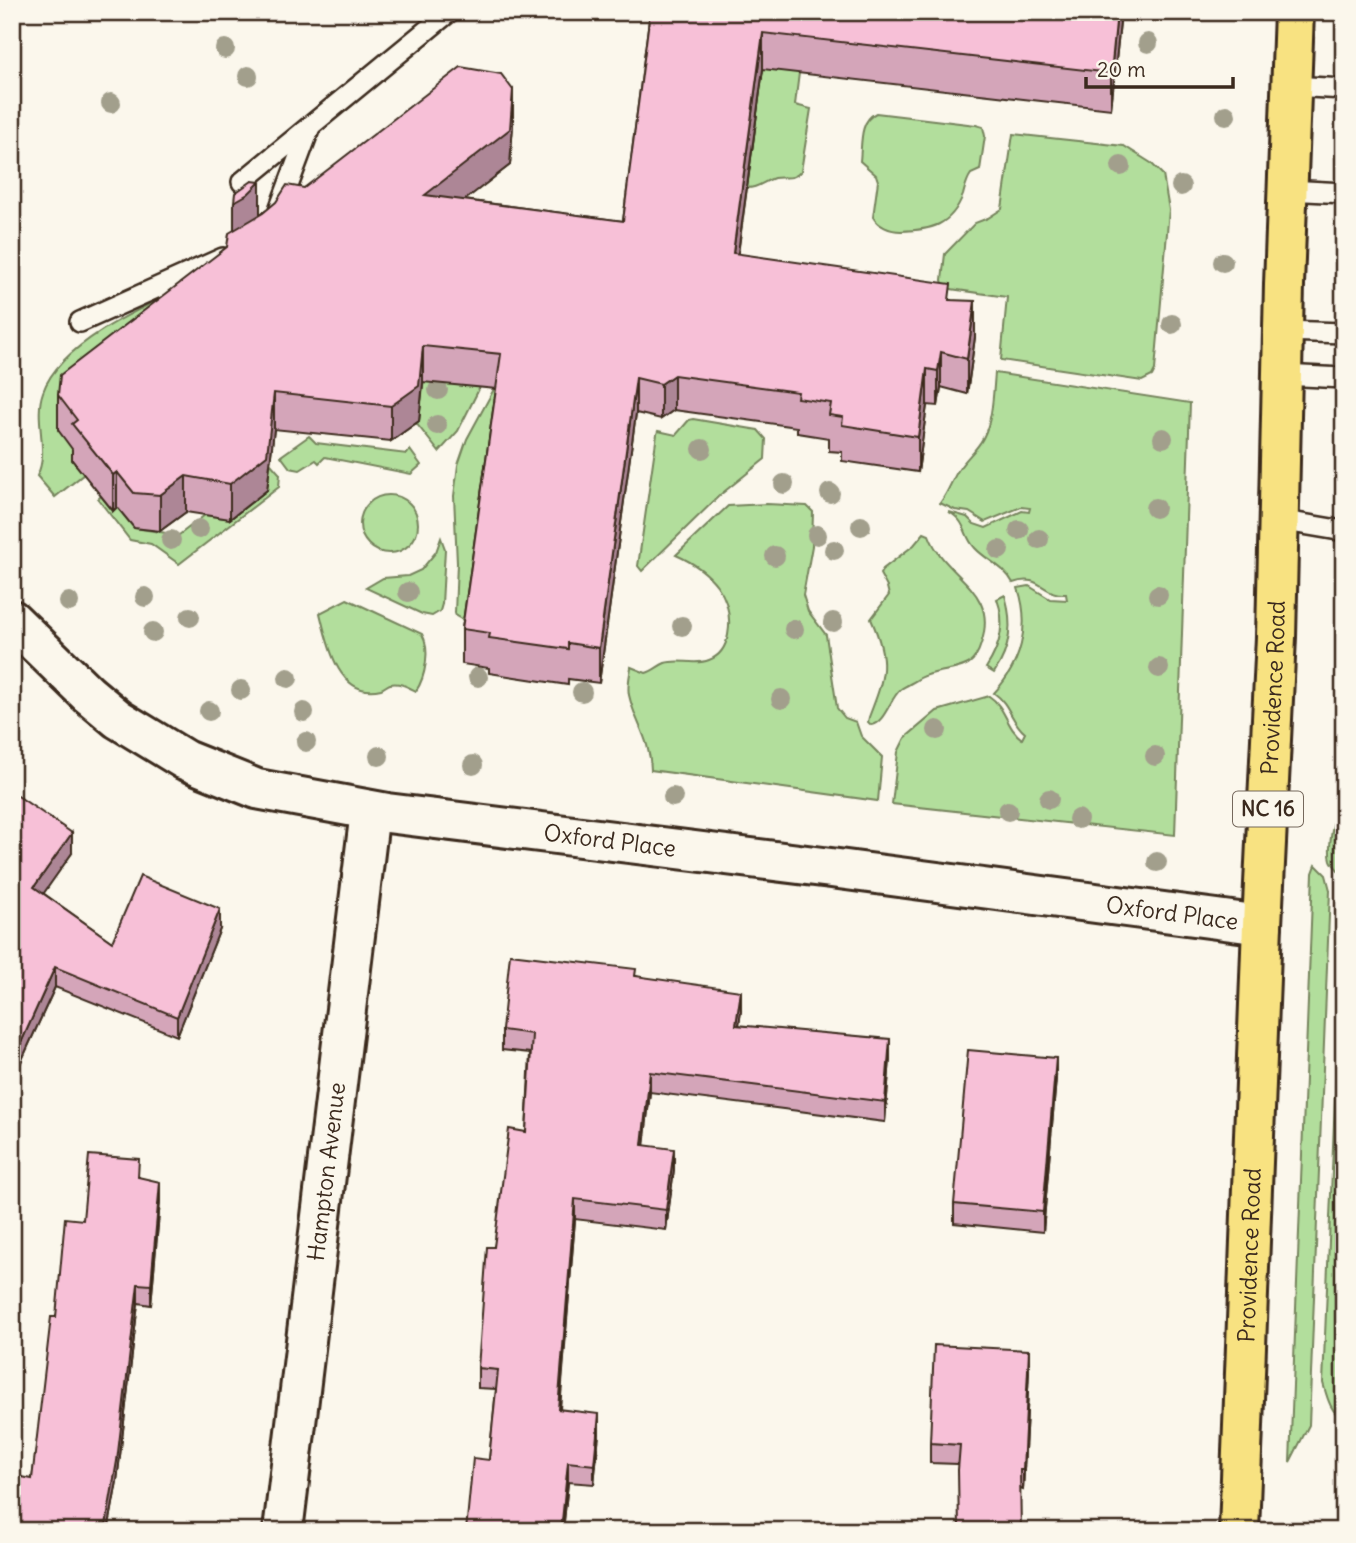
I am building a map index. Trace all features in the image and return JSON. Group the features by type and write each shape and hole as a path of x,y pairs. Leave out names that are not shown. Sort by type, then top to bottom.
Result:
{"main road":[{"name":"Providence Road","path":"1245,1530 1262,925 1276,637 1294,12"}],"street":[{"name":"Oxford Place","path":"12,620 88,694 118,719 185,760 257,789 370,811 1262,925"},
{"name":"Hampton Avenue","path":"284,1531 370,811"}],"lane":[{"path":"242,182 449,12"},
{"path":"1292,86 1344,89"},
{"path":"268,228 280,208 310,127"},
{"path":"1288,190 1344,193"},
{"path":"80,322 236,251"},
{"path":"1283,331 1344,333"},
{"path":"1282,375 1344,378"},
{"path":"1279,520 1344,531"}],"green space":[{"path":"769,23 799,73 795,105 811,109 801,171 792,177 774,178 747,188"},
{"path":"876,113 983,127 985,136 980,170 971,174 958,205 946,220 931,227 897,231 881,225 873,217 878,181 876,175 860,161 864,127"},
{"path":"1013,134 1124,146 1151,163 1163,175 1169,210 1155,370 1152,376 1142,381 1001,360 1007,297 944,288 942,280 945,254 975,223 1002,209"},
{"path":"201,280 72,460 84,474 55,497 37,476 42,456 40,402 53,373 69,356 111,325"},
{"path":"427,351 461,385 480,387 458,431 439,452 416,423 419,421"},
{"path":"995,373 1190,403 1175,835 892,804 898,752 905,738 937,711 989,696 1022,739 1025,733 1016,724 1004,702 994,693 1011,670 1021,644 1024,617 1018,588 1029,586 1050,599 1067,600 1066,594 1052,592 1036,583 1013,583 1005,572 975,548 959,520 949,512 967,517 974,524 986,528 1022,511 1029,512 1030,508 1021,507 985,522 969,512 955,510 940,503 986,431"},
{"path":"494,389 501,390 468,623 455,613 457,563 454,496 458,465 467,439"},
{"path":"693,419 758,430 766,439 765,459 720,495 642,571 638,566 658,431 676,435"},
{"path":"309,436 316,443 407,454 410,450 421,465 411,474 325,457 319,463 316,460 300,470 290,468 281,456"},
{"path":"270,463 280,474 279,487 179,564 151,544 130,540 98,499 101,496 112,510 117,507 135,528 179,535 205,515 230,519 267,490"},
{"path":"389,495 410,503 418,524 410,545 389,553 368,545 360,524 368,503"},
{"path":"728,506 807,506 813,512 812,546 803,595 808,611 826,635 837,708 845,718 856,722 861,736 882,757 878,801 651,770 648,749 629,695 631,667 646,673 665,663 709,660 722,650 728,635 728,608 717,586 699,568 676,555"},
{"path":"924,533 929,535 947,563 977,597 983,610 985,625 981,644 969,664 925,675 901,689 880,720 871,725 868,722 882,679 883,658 871,619 889,595 880,574"},
{"path":"441,538 445,549 440,611 432,616 422,614 366,588 383,578 408,576 421,570 436,552"},
{"path":"1005,595 1009,636 1000,664 994,673 986,668 1000,635 1001,617 997,599"},
{"path":"347,599 422,634 426,647 426,663 416,691 394,684 381,689 366,690 354,686 345,677 331,653 320,613"},
{"path":"1340,810 1344,810 1344,878 1330,855 1333,826"},
{"path":"1316,865 1326,875 1330,890 1309,1425 1290,1462 1313,873"},
{"path":"1344,887 1344,1420 1332,1408 1323,1383"}],"building":[{"path":"650,12 1117,12 1111,73 763,33 733,253 951,284 949,300 975,301 967,359 941,352 938,371 927,369 918,437 842,425 843,417 829,415 831,403 797,398 798,392 674,375 661,384 636,378 599,648 568,643 568,649 489,638 490,633 462,629 501,354 423,346 419,386 391,406 274,393 267,455 230,484 186,476 160,495 134,493 117,472 113,475 72,424 77,420 58,395 60,375 227,247 229,233 263,213 276,202 287,185 304,188 461,67 501,74 513,90 510,129 425,195 623,221"},
{"path":"252,181 260,182 248,194 234,202 235,193"},
{"path":"12,792 72,833 34,887 112,942 140,876 220,909 177,1017 55,967 20,1045 12,1041 12,952 20,934 12,929"},
{"path":"510,954 636,969 635,976 741,991 736,1025 890,1039 885,1102 650,1072 642,1145 674,1149 666,1210 575,1199 558,1409 599,1414 594,1465 568,1462 561,1531 466,1531 473,1458 489,1460 498,1370 478,1368 487,1247 494,1247 509,1129 526,1132 532,1034 502,1030"},
{"path":"968,1050 1056,1058 1043,1212 954,1204"},
{"path":"89,1155 139,1159 138,1177 160,1182 151,1285 138,1284 117,1461 105,1531 12,1531 12,1475 32,1479 51,1317 56,1317 65,1218 83,1220"},
{"path":"934,1345 1029,1350 1023,1470 1020,1470 1021,1531 959,1531 960,1445 930,1443"}]}
